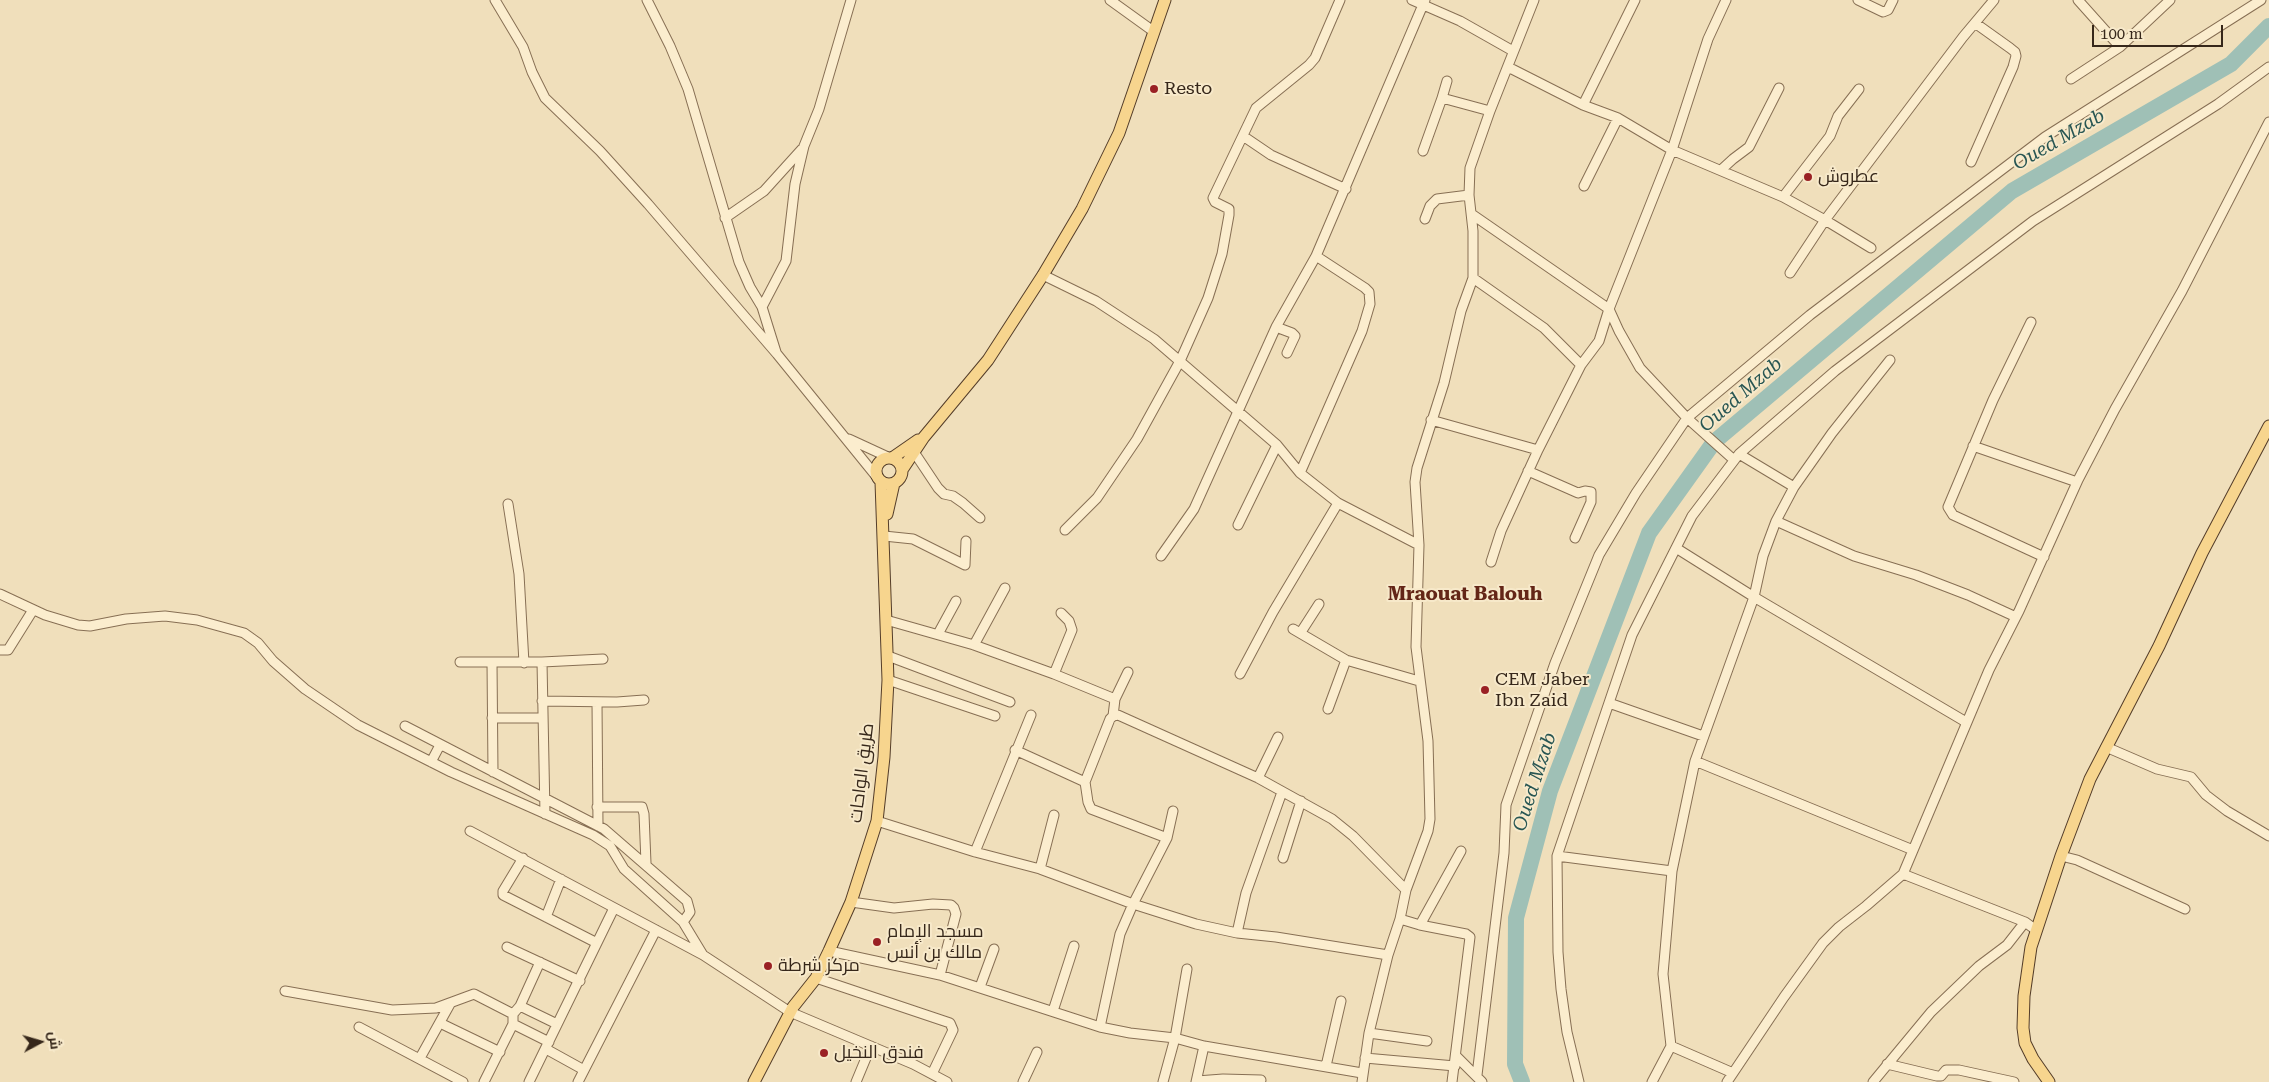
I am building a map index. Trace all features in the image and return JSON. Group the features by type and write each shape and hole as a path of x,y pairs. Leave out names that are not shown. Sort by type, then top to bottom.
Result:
{"main road":[{"path":"884,533 894,483 900,478 902,470 925,436 988,360 1043,275 1082,209 1119,133 1165,0"},
{"path":"2049,1082 2033,1059 2025,1043 2023,1028 2024,996 2036,930 2090,779 2159,646 2202,553 2269,426"},
{"path":"884,533 878,463 890,458 925,436"},
{"path":"890,458 899,462 902,470"},
{"path":"879,479 894,483"},
{"name":"طريق الواحات","path":"754,1082 790,1012 816,978 829,951 851,902 877,821 884,757 888,680 884,533"}],"street":[{"path":"495,0 523,47 532,72 545,98 600,152 648,204 777,354 879,479"},
{"path":"647,0 670,46 688,89 725,218 745,278 762,307 777,354"},
{"path":"762,307 786,261 794,184 804,146 819,109 851,0"},
{"path":"1110,0 1153,31"},
{"path":"1065,530 1097,498 1138,439 1180,361 1208,298 1222,254 1229,209 1215,202 1213,198 1256,108 1315,58 1340,0"},
{"path":"1412,0 1424,2 1513,51"},
{"path":"829,951 940,975 1100,1027 1130,1033 1175,1038 1204,1046 1326,1066 1362,1077 1369,1033 1388,955 1400,919 1406,890 1421,854 1430,819 1428,741 1416,647 1418,545 1416,482 1419,460 1444,383 1461,311 1473,278 1473,215 1469,195 1470,168 1490,111 1534,0"},
{"path":"1583,105 1635,0"},
{"path":"1491,562 1501,530 1538,450 1581,366 1599,341 1672,150 1708,40 1726,0"},
{"path":"1858,0 1884,12 1888,10 1893,0"},
{"path":"1790,273 1826,220 1994,0"},
{"path":"2078,0 2120,47"},
{"path":"2071,79 2120,47 2170,0"},
{"path":"1480,1079 1504,853 1506,805 1555,663 1599,555 1636,493 1687,418 1810,315 2045,137 2260,0"},
{"path":"1161,556 1194,509 1276,327 1316,256 1424,2"},
{"path":"1971,162 2013,67 2016,56 2015,52 2010,48 1975,24"},
{"path":"1508,67 1583,105 1618,118 1672,150 1783,198 1826,220 1870,248"},
{"path":"1579,1082 1561,989 1558,952 1558,856 1632,634 1692,516 1736,457 1835,371 2033,220 2218,104 2269,67"},
{"path":"1423,152 1447,81"},
{"path":"1721,170 1749,147 1779,88"},
{"path":"1783,198 1830,136 1838,116 1859,89"},
{"path":"1442,98 1490,111"},
{"path":"1584,186 1618,118"},
{"path":"1727,1082 1823,943 1838,927 1903,874 1988,670 2016,617 2077,482 2119,402 2182,291 2269,122"},
{"path":"1243,136 1271,155 1346,189"},
{"path":"725,218 764,191 804,146"},
{"path":"1425,219 1430,206 1438,199 1469,195"},
{"path":"1473,215 1610,309 1619,331 1640,368 1687,418 1736,457 1794,487"},
{"path":"1300,473 1362,331 1370,304 1370,292 1366,288 1316,256"},
{"path":"1043,275 1096,301 1129,321 1180,361 1277,445 1300,473 1338,503 1418,545"},
{"path":"1473,278 1544,328 1581,366"},
{"path":"2031,322 1973,446 1948,507 1950,513 2044,557"},
{"path":"1276,327 1295,336 1287,353"},
{"path":"1652,1082 1671,1046 1663,974 1672,871 1695,761 1703,736 1754,597 1763,556 1776,521 1794,487 1832,433 1890,360"},
{"path":"1431,420 1538,450"},
{"path":"846,438 890,458"},
{"path":"1238,525 1277,445"},
{"path":"1973,446 2077,482"},
{"path":"914,452 938,488 944,494 953,496 963,503 980,518"},
{"path":"1528,471 1578,493 1591,492 1591,502 1575,538"},
{"path":"1240,674 1273,612 1338,503"},
{"path":"508,504 519,574 524,662"},
{"path":"1776,521 1854,556 1916,575 1968,595 2016,617"},
{"path":"884,533 913,539 965,565 966,541"},
{"path":"1676,548 1754,597 1966,722"},
{"path":"974,645 1005,588"},
{"path":"0,594 33,610 64,622 78,625 90,626 132,618 165,616 197,620 238,630 251,637 285,673 358,725 431,762 593,835 610,846 624,869 683,922 703,955"},
{"path":"938,634 956,601"},
{"path":"1319,604 1297,631 1346,660 1419,681"},
{"path":"0,650 8,650 33,610"},
{"path":"1054,674 1072,630 1069,621 1061,613"},
{"path":"886,620 974,645 1054,674 1114,699"},
{"path":"888,656 1010,702"},
{"path":"460,662 542,662 603,659"},
{"path":"1328,709 1346,660"},
{"path":"492,662 493,772"},
{"path":"542,662 545,814"},
{"path":"1128,672 1114,699 1113,716 1110,719 1085,782 1088,802 1091,809 1167,838"},
{"path":"888,680 995,716"},
{"path":"542,701 596,702 644,700"},
{"path":"596,702 598,826"},
{"path":"1609,703 1703,736"},
{"path":"975,852 1015,750 1031,715"},
{"path":"1113,716 1118,715 1258,778 1302,801 1354,836 1406,890"},
{"path":"492,718 542,718"},
{"path":"404,726 598,826 646,863 689,904 690,912 683,922"},
{"path":"1258,778 1278,737"},
{"path":"431,762 440,745"},
{"path":"2106,747 2157,769 2191,777 2206,795 2227,811 2269,836"},
{"path":"1015,750 1085,782"},
{"path":"1695,761 1912,850"},
{"path":"1237,933 1246,892 1282,792"},
{"path":"1283,858 1302,801"},
{"path":"598,807 642,806 646,863"},
{"path":"1100,1027 1120,934 1133,904 1167,838 1173,811"},
{"path":"1040,869 1054,815"},
{"path":"877,821 975,852 1040,869 1133,904 1196,924 1237,933 1388,955"},
{"path":"470,831 524,858 703,955 790,1012 871,1046 947,1082"},
{"path":"1420,925 1461,851"},
{"path":"1558,856 1672,871"},
{"path":"2061,856 2077,860 2185,909"},
{"path":"524,858 503,894 597,943"},
{"path":"1903,874 2025,922 2036,930"},
{"path":"546,917 561,879"},
{"path":"851,902 894,908 933,904 951,905 956,914 940,975"},
{"path":"529,1082 614,908"},
{"path":"1400,919 1466,934 1470,937 1452,1082"},
{"path":"1873,1082 1931,1012 1980,966 2007,945 2025,922"},
{"path":"578,1082 656,930"},
{"path":"1054,1011 1074,946"},
{"path":"507,947 580,981"},
{"path":"980,987 994,949"},
{"path":"484,1082 500,1052 513,1019 540,962"},
{"path":"1163,1082 1175,1038 1187,969"},
{"path":"816,978 950,1023 953,1030 932,1074"},
{"path":"284,991 392,1010 426,1009 450,1004 467,995 474,994 513,1019 547,1046 584,1070"},
{"path":"1326,1066 1341,1002"},
{"path":"420,1058 450,1004"},
{"path":"520,1006 557,1024"},
{"path":"440,1023 500,1052"},
{"path":"358,1028 420,1058 463,1082"},
{"path":"1369,1033 1427,1041"},
{"path":"856,1082 871,1046"},
{"path":"1204,1046 1197,1082 1223,1079 1261,1080"},
{"path":"1671,1046 1733,1073"},
{"path":"1023,1082 1037,1052"},
{"path":"1456,1056 1480,1079"},
{"path":"1364,1058 1455,1066"},
{"path":"1887,1064 1937,1076 1948,1070 1959,1070 2014,1082"},
{"path":"1944,1072 1946,1082"}],"waterway":[{"name":"Oued Mzab","path":"1522,1082 1515,1064 1516,918 1550,791 1649,533 1714,442 2012,191 2231,64 2269,26"}],"place":[{"name":"Resto","path":"1154,89"},
{"name":"عطروش","path":"1808,177"},
{"name":"CEM Jaber Ibn Zaid","path":"1485,690"},
{"name":"مسجد الإمام مالك بن أنس","path":"877,942"},
{"name":"مركز شرطة","path":"768,966"},
{"name":"فندق النخيل","path":"824,1053"}],"district":[{"name":"Mraouat Balouh","path":"1465,594"}]}
